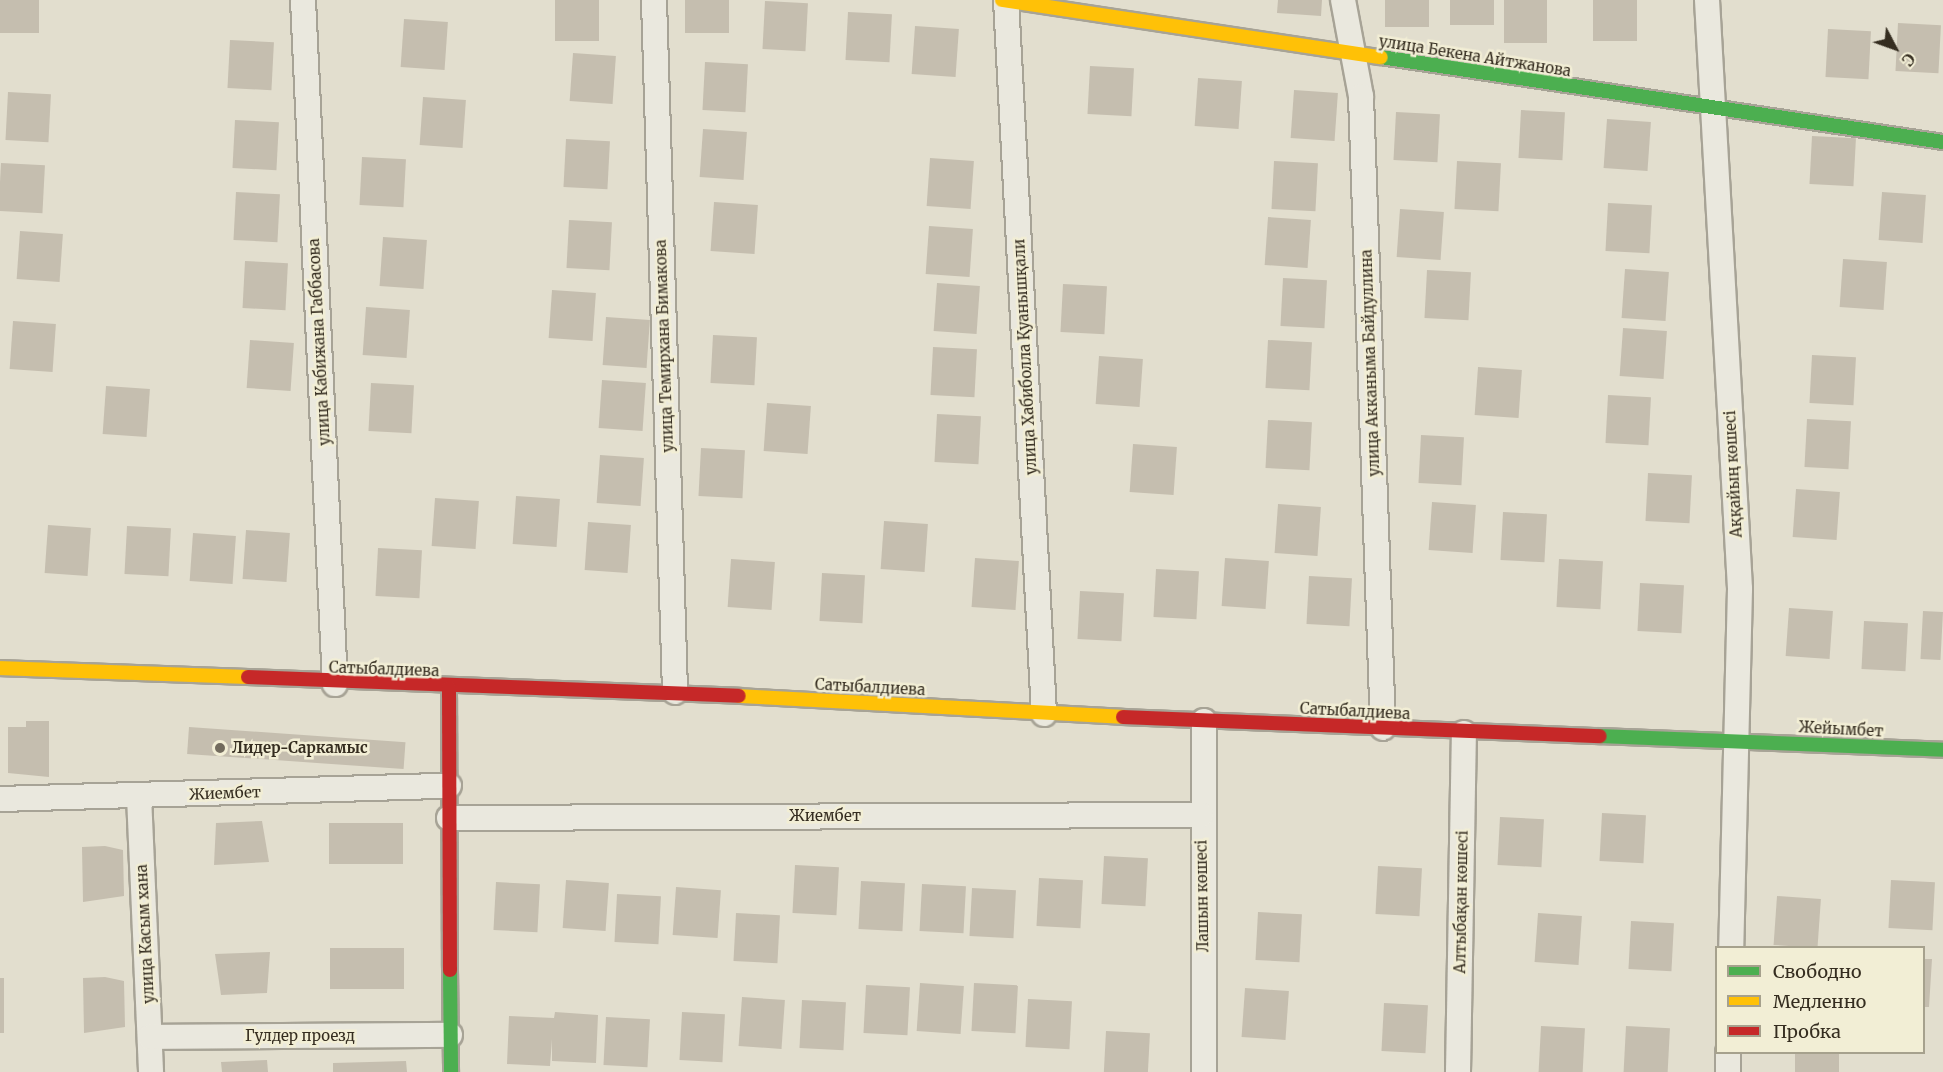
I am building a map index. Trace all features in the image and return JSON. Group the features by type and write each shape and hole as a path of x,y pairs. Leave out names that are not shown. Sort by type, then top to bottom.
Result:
{"street":[{"name":"улица Кабижана Габбасова","path":"303,0 335,684"},
{"name":"улица Темирхана Бимакова","path":"654,0 675,692"},
{"name":"улица Бекена Айтжанова","path":"1005,0 1349,52 1713,111 1943,142"},
{"name":"улица Хабиболла Қуанышқали","path":"1005,0 1044,714"},
{"name":"улица Акканыма Байдуллина","path":"1343,0 1349,52 1361,96 1383,728"},
{"name":"Аққайың көшесі","path":"1707,0 1740,589 1731,946"},
{"name":"Сатыбалдиева","path":"0,668 335,684 675,692 1044,714 1464,733 1737,740"},
{"path":"449,688 451,1072"},
{"name":"Лашын көшесі","path":"1204,721 1201,814 1204,1072"},
{"name":"Алтыбақан көшесі","path":"1458,1072 1464,733"},
{"name":"Жейымбет","path":"1737,740 1943,750"},
{"name":"Жиембет","path":"0,799 449,786"},
{"name":"улица Касым хана","path":"139,796 150,1072"},
{"name":"Жиембет","path":"449,818 1201,814"},
{"name":"Гулдер проезд","path":"150,1037 450,1035"},
{"path":"1728,1054 1728,1072"}],"building":[{"path":"0,0 39,0 39,33 0,33"},
{"path":"555,0 599,0 599,41 555,41"},
{"path":"685,0 729,0 729,33 685,33"},
{"path":"1278,0 1322,0 1321,16 1277,13"},
{"path":"1385,0 1429,0 1429,27 1385,27"},
{"path":"1450,0 1494,0 1494,25 1450,25"},
{"path":"1504,0 1547,0 1547,43 1504,43"},
{"path":"1593,0 1637,0 1637,41 1593,41"},
{"path":"765,1 808,3 805,51 762,49"},
{"path":"848,12 892,14 889,62 845,60"},
{"path":"404,19 448,22 445,70 401,67"},
{"path":"1898,23 1941,25 1938,73 1895,71"},
{"path":"915,26 959,29 956,77 912,74"},
{"path":"1828,29 1871,31 1868,79 1825,77"},
{"path":"230,40 274,42 271,90 227,88"},
{"path":"573,53 616,56 613,104 570,101"},
{"path":"705,62 748,64 745,112 702,110"},
{"path":"1090,66 1134,68 1131,116 1087,114"},
{"path":"1198,78 1242,81 1239,129 1195,126"},
{"path":"1294,90 1338,93 1335,141 1291,138"},
{"path":"8,92 51,94 48,142 5,140"},
{"path":"423,97 466,100 463,148 420,145"},
{"path":"1521,110 1565,112 1562,160 1518,158"},
{"path":"1396,112 1440,114 1437,162 1393,160"},
{"path":"1607,119 1651,122 1647,171 1604,168"},
{"path":"235,120 279,122 276,170 232,168"},
{"path":"703,129 747,132 744,180 700,177"},
{"path":"1812,136 1856,138 1853,186 1809,184"},
{"path":"566,139 610,141 607,189 563,187"},
{"path":"362,157 406,159 403,207 359,205"},
{"path":"930,158 974,161 971,209 927,206"},
{"path":"1274,161 1318,163 1315,211 1271,209"},
{"path":"1457,161 1501,163 1498,211 1454,209"},
{"path":"1,163 45,165 42,213 0,211"},
{"path":"236,192 280,194 277,242 233,240"},
{"path":"1882,192 1926,195 1923,243 1879,240"},
{"path":"714,202 758,205 754,254 711,251"},
{"path":"1608,203 1652,205 1649,253 1605,251"},
{"path":"1400,209 1444,212 1441,260 1397,257"},
{"path":"1268,217 1311,220 1308,268 1265,265"},
{"path":"569,220 612,222 609,270 566,268"},
{"path":"929,226 973,229 970,277 926,274"},
{"path":"20,231 63,234 60,282 17,279"},
{"path":"383,237 427,240 423,289 380,286"},
{"path":"1843,259 1887,262 1884,310 1840,307"},
{"path":"245,261 288,263 285,310 243,308"},
{"path":"1625,269 1669,272 1665,321 1622,318"},
{"path":"1427,270 1471,272 1468,320 1424,318"},
{"path":"1283,278 1327,280 1324,328 1280,326"},
{"path":"937,283 980,286 977,334 934,331"},
{"path":"1063,284 1107,286 1104,334 1060,332"},
{"path":"552,290 596,293 593,341 549,338"},
{"path":"366,307 410,310 407,358 363,355"},
{"path":"606,317 650,320 647,368 603,365"},
{"path":"13,321 56,324 53,372 10,369"},
{"path":"1623,328 1667,331 1664,379 1620,376"},
{"path":"713,335 757,337 754,385 710,383"},
{"path":"250,340 294,343 291,391 247,388"},
{"path":"1268,340 1312,342 1309,390 1265,388"},
{"path":"933,347 977,349 974,397 930,395"},
{"path":"1812,355 1856,357 1853,405 1809,403"},
{"path":"1099,356 1143,359 1140,407 1096,404"},
{"path":"1478,367 1522,370 1519,418 1475,415"},
{"path":"602,380 646,383 643,431 599,428"},
{"path":"371,383 414,385 411,433 368,431"},
{"path":"106,386 150,389 147,437 103,434"},
{"path":"1608,395 1651,397 1648,445 1605,443"},
{"path":"767,403 811,406 808,454 764,451"},
{"path":"937,414 981,416 978,464 934,462"},
{"path":"1807,419 1851,421 1848,469 1804,467"},
{"path":"1268,420 1312,422 1309,470 1265,468"},
{"path":"1421,435 1464,437 1461,485 1418,483"},
{"path":"1133,444 1177,447 1174,495 1130,492"},
{"path":"701,448 745,450 742,498 698,496"},
{"path":"600,455 644,458 641,506 597,503"},
{"path":"1648,473 1692,475 1689,523 1645,521"},
{"path":"1796,489 1840,492 1837,540 1793,537"},
{"path":"516,496 560,499 557,547 513,544"},
{"path":"435,498 479,501 476,549 432,546"},
{"path":"1432,502 1476,505 1473,553 1429,550"},
{"path":"1278,504 1321,507 1317,556 1275,553"},
{"path":"1503,512 1547,514 1544,562 1500,560"},
{"path":"884,521 928,524 925,572 881,569"},
{"path":"588,522 631,525 628,573 585,570"},
{"path":"48,525 91,528 88,576 45,573"},
{"path":"127,526 171,528 168,576 124,574"},
{"path":"246,530 290,533 286,582 243,579"},
{"path":"193,533 236,536 233,584 190,581"},
{"path":"378,548 422,550 419,598 375,596"},
{"path":"975,558 1019,561 1015,610 972,607"},
{"path":"1225,558 1269,561 1266,609 1222,606"},
{"path":"731,559 775,562 772,610 728,607"},
{"path":"1559,559 1603,561 1600,609 1556,607"},
{"path":"1156,569 1199,571 1196,619 1153,617"},
{"path":"822,573 865,575 862,623 819,621"},
{"path":"1309,576 1352,578 1349,626 1306,624"},
{"path":"1640,583 1684,585 1681,633 1637,631"},
{"path":"1080,591 1124,593 1121,641 1077,639"},
{"path":"1789,608 1833,611 1830,659 1786,656"},
{"path":"1923,611 1943,612 1940,660 1920,659"},
{"path":"1864,621 1908,623 1905,671 1861,669"},
{"path":"26,721 49,721 49,777 8,773 8,727 26,727"},
{"path":"189,727 405,742 404,769 187,754"},
{"path":"1602,813 1646,815 1643,863 1599,861"},
{"path":"1500,817 1544,819 1541,867 1497,865"},
{"path":"262,821 269,862 214,865 216,823"},
{"path":"329,823 403,823 403,864 329,864"},
{"path":"105,846 123,850 124,896 83,902 82,847"},
{"path":"1104,856 1148,858 1145,906 1101,904"},
{"path":"795,865 839,867 836,915 792,913"},
{"path":"1378,866 1422,868 1419,916 1375,914"},
{"path":"1039,878 1083,880 1080,928 1036,926"},
{"path":"566,880 609,883 606,931 563,928"},
{"path":"1891,880 1935,882 1932,930 1888,928"},
{"path":"861,881 905,883 902,931 858,929"},
{"path":"496,882 540,884 537,932 493,930"},
{"path":"922,884 966,886 963,933 920,931"},
{"path":"676,887 721,890 718,938 673,935"},
{"path":"972,888 1016,890 1013,938 969,936"},
{"path":"617,894 661,896 658,944 614,942"},
{"path":"1777,896 1821,899 1818,946 1774,945"},
{"path":"1258,912 1302,914 1299,962 1255,960"},
{"path":"736,913 780,915 777,963 733,961"},
{"path":"1538,913 1582,916 1578,965 1535,962"},
{"path":"1631,921 1674,923 1671,971 1628,969"},
{"path":"330,948 404,948 404,989 330,989"},
{"path":"270,952 267,993 221,995 215,954"},
{"path":"1925,959 1932,959 1929,1007 1925,1007"},
{"path":"105,977 124,981 125,1027 84,1033 83,978"},
{"path":"0,978 4,978 4,1033 0,1033"},
{"path":"920,983 964,986 961,1034 917,1031"},
{"path":"974,983 1018,985 1015,1033 971,1031"},
{"path":"866,985 910,987 907,1035 863,1033"},
{"path":"1245,988 1289,991 1285,1040 1242,1037"},
{"path":"742,997 785,1000 781,1049 739,1046"},
{"path":"1028,999 1072,1001 1069,1049 1025,1047"},
{"path":"802,1000 846,1002 843,1050 799,1048"},
{"path":"1384,1003 1428,1005 1425,1053 1381,1051"},
{"path":"555,1012 598,1015 596,1063 552,1061 552,1039 550,1066 507,1064 509,1016 554,1018"},
{"path":"682,1012 725,1014 722,1062 679,1060"},
{"path":"606,1017 650,1019 647,1067 603,1065"},
{"path":"1541,1026 1585,1028 1583,1072 1539,1072"},
{"path":"1626,1026 1670,1028 1668,1072 1624,1072"},
{"path":"1106,1031 1150,1033 1148,1072 1104,1072"},
{"path":"1795,1054 1839,1054 1839,1072 1795,1072"},
{"path":"267,1060 268,1072 222,1072 221,1062"},
{"path":"406,1061 407,1072 333,1072 333,1063"}],"traffic: fast":[{"path":"1381,57 1943,142"},
{"path":"1600,736 1943,750"},
{"path":"450,970 451,1072"}],"traffic: slow":[{"path":"1002,0 1381,57"},
{"path":"0,668 248,677"},
{"path":"739,696 1123,717"}],"traffic: jam":[{"path":"248,677 739,696"},
{"path":"449,688 450,970"},
{"path":"1123,717 1600,736"}],"place":[{"name":"Лидер-Саркамыс","path":"220,748"}]}
